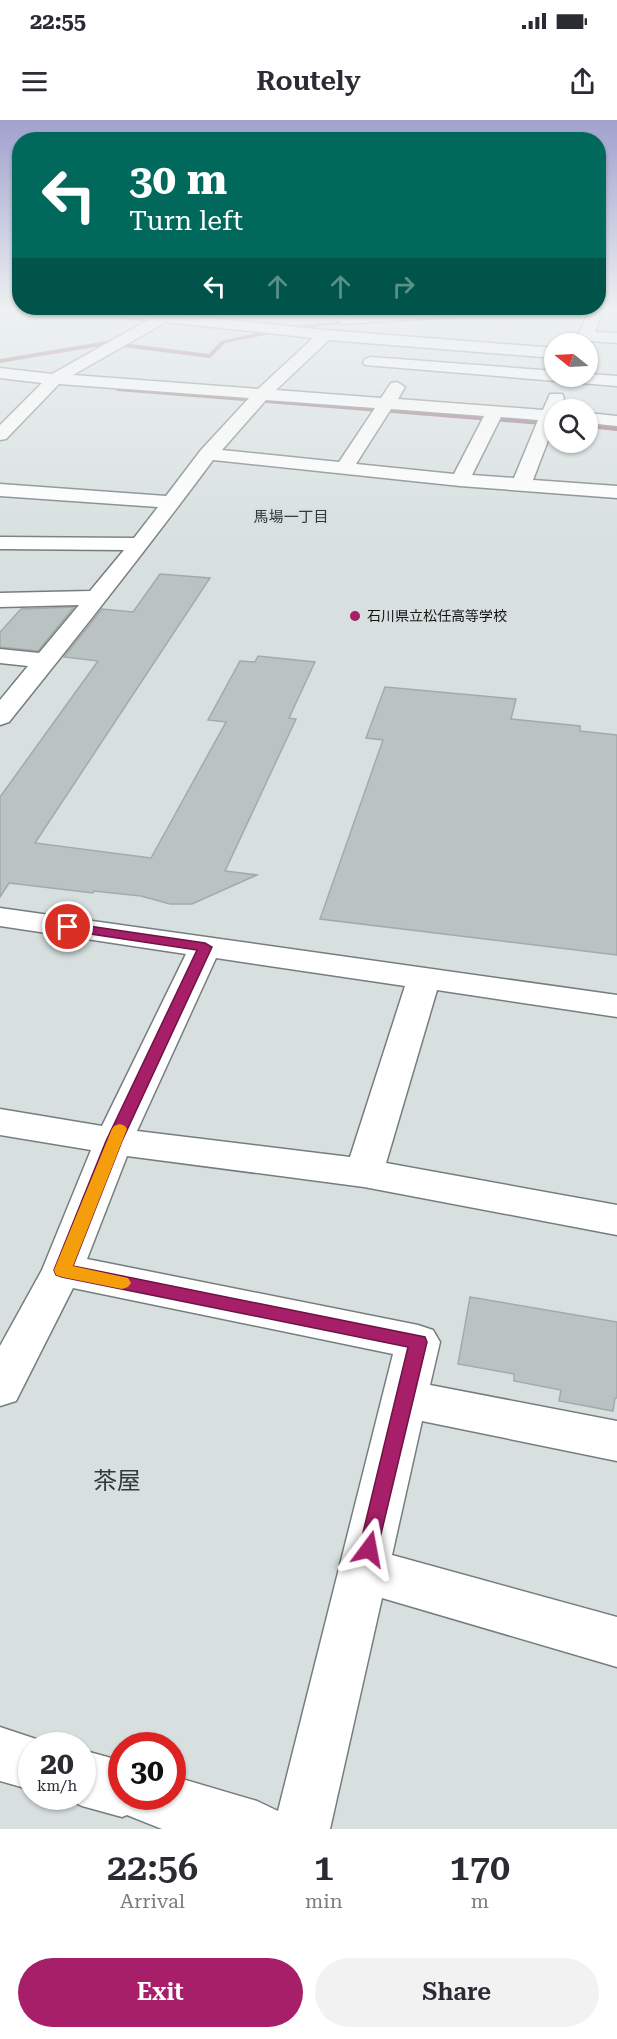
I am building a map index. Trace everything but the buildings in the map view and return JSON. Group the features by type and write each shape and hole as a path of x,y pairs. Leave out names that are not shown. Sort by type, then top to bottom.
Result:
{"street":[{"path":"0,435 43,391"},
{"path":"181,391 544,420"},
{"path":"0,717 98,598 208,454 266,391"},
{"path":"344,468 395,391"},
{"path":"460,480 492,417"},
{"path":"598,419 617,421"},
{"path":"521,485 544,432"},
{"path":"208,454 460,480 617,492"},
{"path":"0,490 171,502"},
{"path":"0,543 140,544"},
{"path":"0,600 98,598"},
{"path":"0,656 46,661"},
{"path":"0,917 617,1006"},
{"path":"0,1388 62,1270 114,1141 205,947"},
{"path":"364,1173 424,978"},
{"path":"0,1122 114,1141 364,1173 617,1220"},
{"path":"62,1270 418,1342 302,1829"},
{"path":"405,1399 617,1441"},
{"path":"364,1570 617,1642"},
{"path":"0,1754 18,1759"},
{"path":"165,1811 256,1829"}],"waterway":[{"path":"139,391 544,423"},
{"path":"598,427 617,429"}],"slow traffic":[{"path":"120,1129 62,1270 122,1283"}],"place":[{"name":"石川県立松任高等学校","path":"355,616"}],"district":[{"name":"馬場一丁目","path":"291,517"},
{"name":"茶屋","path":"117,1481"}],"route":[{"path":"68,927 205,947 114,1141 62,1270 418,1342 369,1549"}]}
